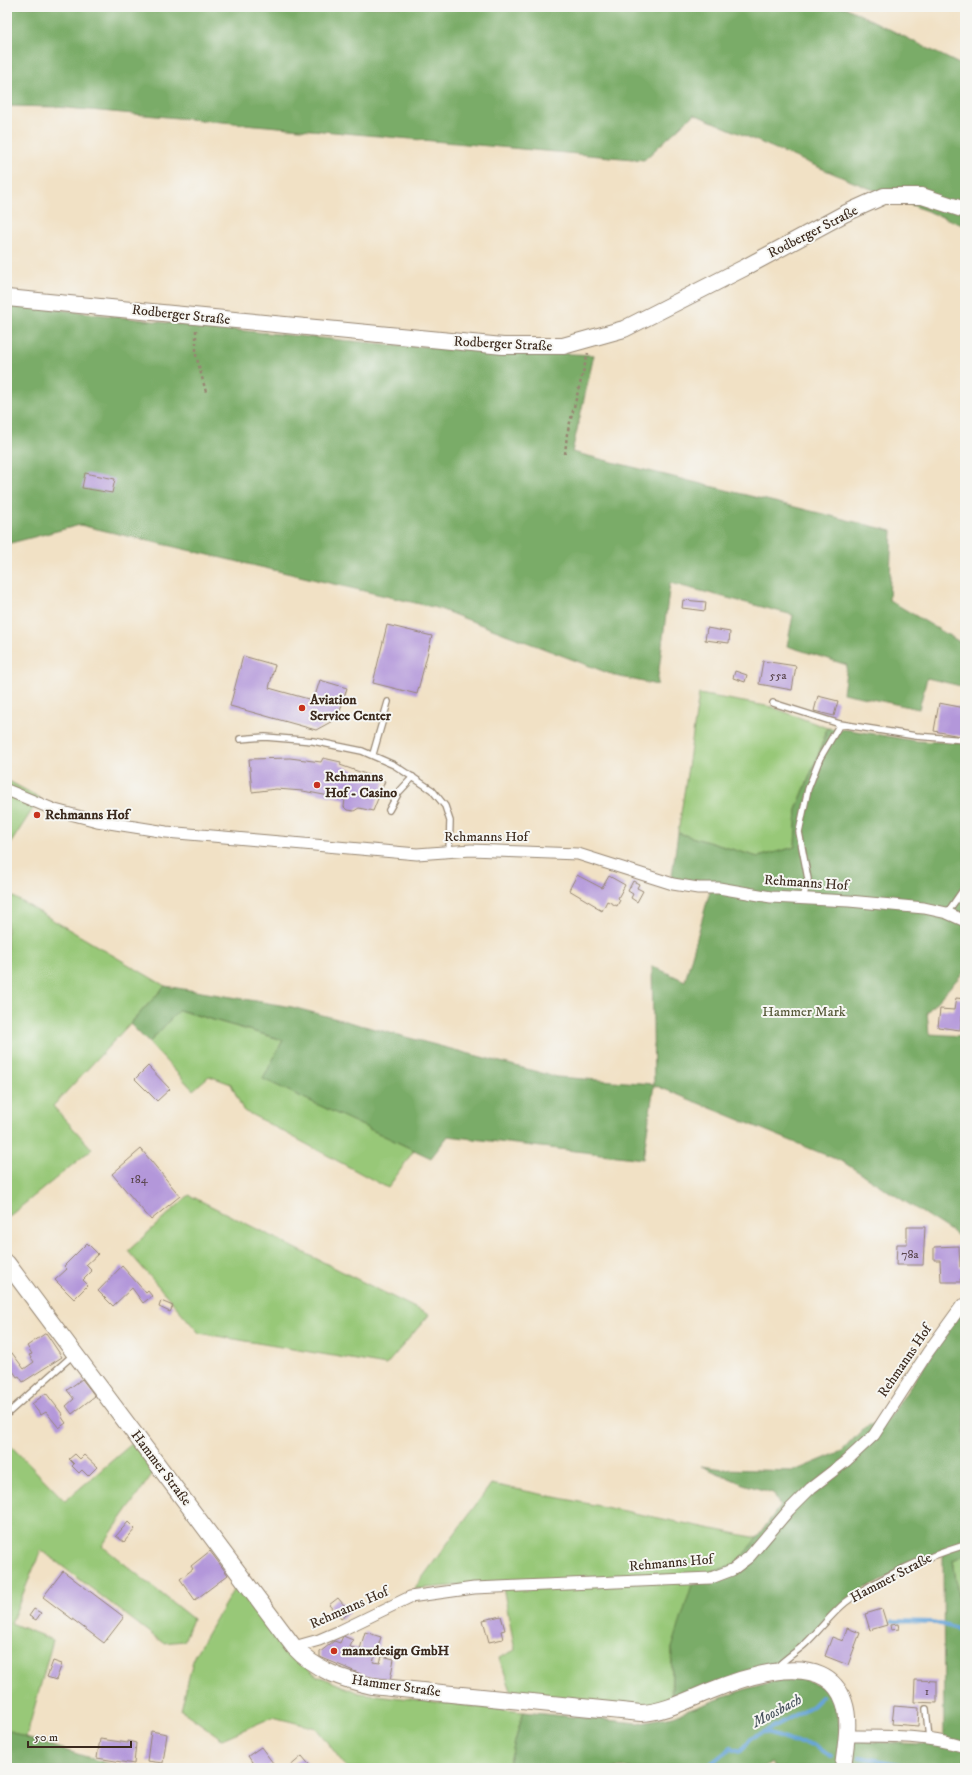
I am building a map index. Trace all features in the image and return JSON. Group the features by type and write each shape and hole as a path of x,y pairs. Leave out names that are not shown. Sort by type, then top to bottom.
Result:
{"main road":[{"name":"Rodberger Straße","path":"7,298 503,346 563,346 624,330 844,214 884,196 922,196 965,210"},
{"name":"Hammer Straße","path":"7,1263 294,1647 309,1662 323,1670 351,1681 372,1686 641,1713 666,1709 711,1690 753,1677 790,1670 812,1672 832,1682 840,1691 844,1703 847,1724 843,1768"}],"street":[{"name":"Rehmanns Hof","path":"7,790 55,810 98,821 166,832 417,854 471,850 578,854 673,884 719,888 771,897 924,908 947,913 965,920"},
{"name":"Rehmanns Hof","path":"294,1647 319,1640 333,1634 410,1597 474,1588 711,1578 732,1570 749,1557 794,1504 811,1488 846,1461 874,1435 962,1305"},
{"path":"846,1736 910,1737 946,1741 965,1747"}],"lane":[{"path":"373,754 388,702"},
{"path":"773,703 840,724 916,736 965,740"},
{"path":"803,899 808,879 799,832 808,789 820,758 840,724"},
{"path":"240,739 265,737 313,741 373,754 413,777 432,790 445,806 450,821 449,852"},
{"path":"389,810 399,792 413,777"},
{"path":"947,913 965,887"},
{"path":"7,1414 74,1353"},
{"name":"Hammer Straße","path":"772,1673 787,1657 805,1644 852,1598 903,1569 937,1554 965,1545"},
{"path":"926,1709 929,1739"}],"path":[{"path":"195,316 196,354 206,392"},
{"path":"565,454 567,434 589,350 588,339"}],"green space":[{"path":"7,7 845,7 965,67 965,226 851,181 694,114 644,160 56,107 7,106"},
{"path":"7,303 193,326 394,345 594,355 572,452 892,531 889,600 965,645 965,687 927,678 919,709 843,693 847,665 787,646 793,615 670,583 657,685 616,676 437,608 80,525 7,544"},
{"path":"699,694 772,707 827,728 819,753 797,807 795,847 758,857 678,833"},
{"name":"Hammer Mark","path":"827,728 850,730 916,741 965,743 965,973 963,973 927,1012 929,1034 965,1036 965,1240 843,1162 654,1085 643,1159 448,1136 431,1158 263,1079 283,1040 179,1010 149,1043 130,1024 165,986 292,1007 557,1077 654,1084 652,966 685,981 711,887 671,882 678,833 758,857 795,847 797,807 819,754"},
{"path":"7,780 40,798 7,849"},
{"path":"7,893 165,986 53,1106 92,1149 7,1218"},
{"path":"178,1010 283,1040 264,1079 414,1150 388,1188 243,1110 231,1084 209,1076 193,1090 149,1043"},
{"path":"189,1195 429,1315 386,1365 199,1333 128,1251"},
{"path":"965,1306 965,1555 953,1560 959,1605 965,1603 965,1768 850,1768 851,1741 944,1745 943,1551 859,1591 780,1662 672,1699 672,1648 695,1575 735,1565 780,1506 773,1493 743,1484 701,1466 723,1469 794,1471 842,1451 865,1427 889,1418"},
{"path":"135,1441 155,1470 102,1546 193,1619 184,1641 163,1643 41,1550 11,1623 53,1640 26,1738 7,1729 7,1442 65,1501"},
{"path":"491,1484 757,1538 672,1648 671,1701 641,1710 512,1693 499,1658 515,1650 502,1582 414,1589"},
{"path":"965,1555 965,1603 960,1605 953,1560"},
{"path":"238,1582 296,1660 316,1675 359,1693 523,1712 508,1768 347,1768 316,1728 273,1717 222,1739 181,1710 194,1656"},
{"path":"802,1679 822,1687 829,1695 834,1705 838,1715 840,1736 838,1768 775,1768 771,1763 761,1768 508,1768 523,1712 638,1723 673,1716 746,1689 775,1681"},
{"path":"7,1729 26,1738 122,1768 7,1768"}],"building":[{"path":"85,473 115,479 112,493 82,488"},
{"path":"683,600 706,602 705,611 682,608"},
{"path":"387,625 432,636 417,694 373,683"},
{"path":"707,628 730,632 729,643 705,640"},
{"path":"243,656 275,665 269,688 312,700 314,699 320,680 347,688 338,718 316,730 230,706"},
{"path":"763,661 796,666 792,690 759,684"},
{"path":"735,671 747,675 745,682 733,678"},
{"path":"818,696 838,701 834,716 814,711"},
{"path":"939,703 965,708 965,737 934,731"},
{"name":"Rehmanns Hof - Casino","path":"290,758 321,762 323,758 341,762 340,765 385,781 373,811 359,808 354,811 347,810 344,807 345,799 303,791 276,789 252,792 249,759"},
{"path":"577,875 602,888 609,876 625,885 618,898 620,900 617,906 607,901 602,911 569,890"},
{"path":"633,881 639,884 637,888 643,891 637,902 631,898 633,894 628,891"},
{"path":"956,998 965,999 965,1016 962,1016 960,1030 938,1027 940,1009 954,1010"},
{"path":"148,1066 170,1089 157,1101 135,1079"},
{"path":"141,1149 180,1196 151,1220 112,1174"},
{"path":"907,1227 925,1227 923,1265 896,1265 897,1244 907,1244"},
{"path":"87,1243 98,1254 86,1265 92,1271 83,1280 88,1285 74,1299 55,1280 67,1269 64,1266"},
{"path":"959,1246 960,1267 965,1267 965,1279 960,1279 961,1282 941,1282 940,1260 934,1260 934,1247"},
{"path":"122,1266 146,1293 148,1291 152,1296 143,1303 132,1288 113,1306 98,1291"},
{"path":"161,1301 173,1306 170,1312 159,1307"},
{"path":"46,1333 62,1357 23,1382 19,1376 17,1377 7,1362 7,1356 12,1353 24,1369 34,1362 29,1355 32,1354 27,1346"},
{"path":"82,1379 95,1396 72,1414 66,1406 74,1399 67,1390"},
{"path":"46,1393 63,1415 61,1416 66,1423 59,1428 46,1412 41,1415 32,1404"},
{"path":"75,1454 80,1459 84,1455 97,1467 88,1476 82,1470 79,1473 72,1466 74,1464 69,1459"},
{"path":"128,1522 135,1529 124,1542 116,1536"},
{"path":"210,1551 228,1575 195,1600 180,1579 193,1569 191,1566"},
{"path":"63,1571 124,1617 104,1643 43,1597"},
{"path":"338,1598 350,1612 341,1619 329,1605"},
{"path":"34,1609 41,1613 36,1620 29,1616"},
{"path":"882,1609 887,1625 870,1630 865,1614"},
{"path":"501,1616 505,1630 501,1631 503,1639 489,1642 483,1620"},
{"path":"898,1624 899,1629 891,1630 890,1625"},
{"path":"847,1628 860,1633 848,1665 825,1656 832,1637 843,1641"},
{"path":"365,1632 381,1637 373,1662 380,1663 382,1656 394,1659 390,1680 368,1677 320,1657 320,1652 334,1641 340,1643 343,1636 353,1640 350,1647 360,1649"},
{"path":"53,1661 62,1664 56,1680 47,1677"},
{"path":"915,1680 937,1681 937,1703 914,1702"},
{"path":"894,1706 919,1708 918,1726 892,1724"},
{"path":"151,1731 167,1734 163,1763 147,1761"},
{"path":"100,1739 136,1743 134,1764 97,1758"},
{"path":"261,1747 273,1763 266,1768 256,1768 248,1756"},
{"path":"302,1756 312,1768 288,1768"}],"waterway":[{"name":"Moosbach","path":"892,1621 933,1622 961,1630 965,1627"},
{"name":"Moosbach","path":"705,1768 731,1748 741,1751 751,1738 812,1706 822,1696"},
{"path":"764,1732 793,1742 815,1745 831,1757"},
{"path":"860,1757 919,1768"}],"place":[{"name":"Aviation Service Center","path":"302,708"},
{"name":"Rehmanns Hof - Casino","path":"317,785"},
{"name":"Rehmanns Hof","path":"37,815"},
{"name":"manxdesign GmbH","path":"334,1651"}]}
